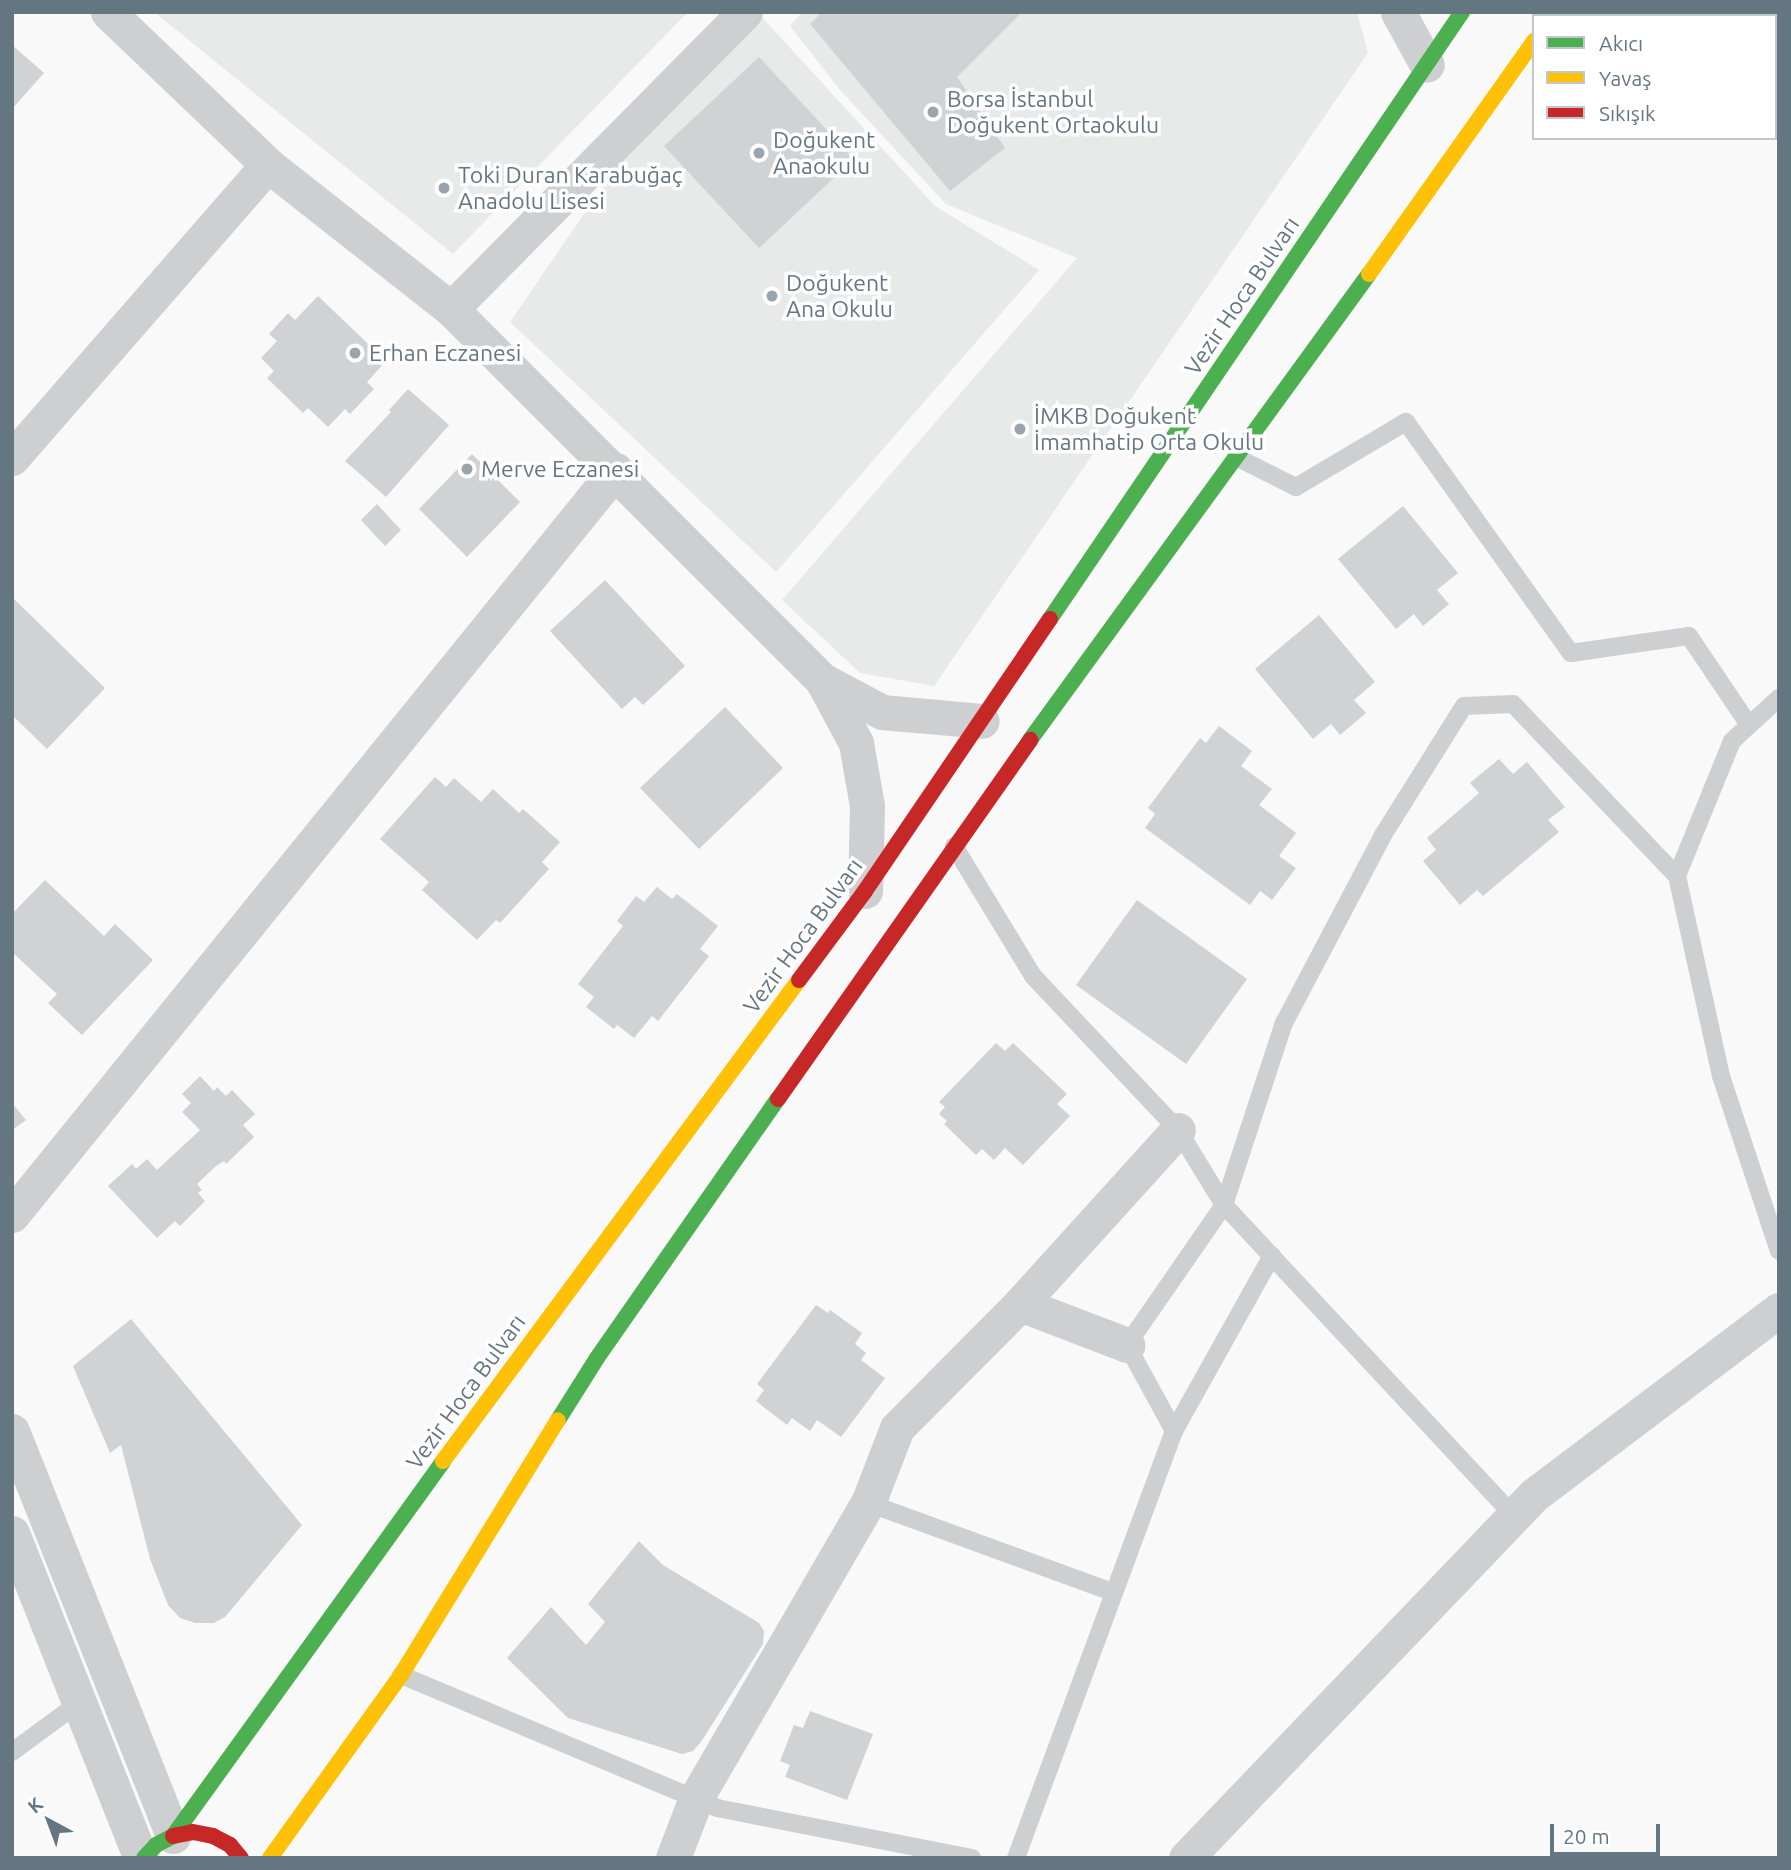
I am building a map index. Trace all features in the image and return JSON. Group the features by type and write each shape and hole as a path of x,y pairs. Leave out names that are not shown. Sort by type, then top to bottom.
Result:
{"main road":[{"name":"Vezir Hoca Bulvarı","path":"142,1858 156,1845 173,1836 472,1420 865,891 1462,12"},
{"path":"270,1858 401,1675 597,1358 954,846 1532,44"},
{"path":"173,1836 193,1832 213,1836 230,1845 241,1858"}],"street":[{"path":"108,12 268,165 451,309 616,470 822,680 856,743 867,806 865,891"},
{"path":"451,309 745,12"},
{"path":"1398,12 1427,65"},
{"path":"12,458 268,165"},
{"path":"12,1215 616,470"},
{"path":"822,680 882,712 982,721"},
{"path":"673,1858 695,1798 867,1503 897,1428 1020,1304 1178,1130"},
{"path":"1020,1304 1127,1345"},
{"path":"1193,1855 1534,1495 1779,1310"},
{"path":"12,1431 173,1836"},
{"path":"12,1533 142,1858"}],"lane":[{"path":"1236,457 1296,486 1406,422 1571,653 1689,636 1749,726"},
{"path":"1677,876 1732,741 1779,698"},
{"path":"1174,1431 1127,1345 1224,1205 1284,1023 1383,835 1464,706 1513,704 1677,876 1721,1076 1779,1251"},
{"path":"954,846 1033,976 1178,1130 1224,1205 1514,1516"},
{"path":"1017,1858 1112,1592 1174,1431 1272,1256"},
{"path":"867,1503 1112,1592"},
{"path":"401,1675 717,1808 972,1858"},
{"path":"12,1752 80,1702"}],"shaded area":[{"name":"Toki Duran Karabuğaç Anadolu Lisesi","path":"154,12 688,12 453,254"},
{"name":"İMKB Doğukent İmamhatip Orta Okulu","path":"802,12 1357,12 1368,53 934,686 860,673 782,600 1077,258 946,204 840,90 790,26"},
{"name":"Doğukent Ana Okulu","path":"760,15 935,206 1039,270 776,572 510,322 675,81"}],"building":[{"name":"Borsa İstanbul Doğukent Ortaokulu","path":"822,12 1022,12 957,77 1005,148 950,191 810,24"},
{"path":"12,45 44,73 12,109"},
{"name":"Doğukent Anaokulu","path":"759,57 854,159 759,248 664,146"},
{"path":"318,296 386,361 367,382 374,389 350,414 345,409 328,427 308,408 303,413 267,378 274,371 261,358 277,341 269,334 288,313 295,320"},
{"path":"408,389 449,425 386,497 345,461 391,412 389,410"},
{"path":"472,454 520,502 467,557 419,509"},
{"path":"377,504 401,530 385,546 361,520"},
{"path":"1403,506 1458,573 1437,590 1449,604 1423,626 1414,614 1396,629 1338,559"},
{"path":"605,580 685,666 643,705 635,697 622,709 550,631"},
{"path":"12,597 105,688 47,749 12,715"},
{"path":"1319,615 1375,682 1354,700 1366,713 1340,735 1331,724 1313,739 1255,669"},
{"path":"725,707 783,768 699,849 640,788"},
{"path":"1219,726 1252,751 1241,766 1272,789 1259,805 1296,833 1279,856 1296,868 1272,900 1260,891 1250,905 1145,828 1155,814 1148,808 1200,738 1206,743"},
{"path":"1499,759 1513,774 1527,762 1565,807 1548,820 1559,832 1483,896 1477,890 1460,905 1423,861 1436,850 1427,838 1479,793 1470,783"},
{"path":"435,777 446,787 454,778 481,802 493,789 519,813 523,809 560,842 542,862 549,869 500,923 496,920 477,940 422,890 429,882 380,839"},
{"path":"45,880 104,936 115,924 153,960 82,1035 48,1003 57,994 12,952 12,914"},
{"path":"657,887 672,899 677,894 718,926 700,949 709,956 658,1021 652,1016 634,1038 617,1025 614,1029 586,1007 594,997 578,984 623,926 617,921 636,896 644,902"},
{"path":"1137,900 1247,979 1186,1064 1076,985"},
{"path":"996,1043 1005,1051 1013,1043 1067,1094 1057,1104 1070,1116 1023,1165 1005,1148 994,1160 982,1149 976,1155 944,1124 947,1121 939,1114 945,1107 939,1102"},
{"path":"200,1076 214,1091 217,1087 226,1096 232,1090 255,1114 243,1125 254,1137 226,1164 224,1161 216,1166 197,1184 202,1190 198,1193 205,1201 180,1226 175,1221 157,1238 108,1186 132,1164 136,1169 147,1159 157,1170 200,1130 182,1112 191,1103 182,1094"},
{"path":"12,1103 26,1120 12,1130"},
{"path":"816,1305 828,1313 830,1310 862,1333 855,1344 866,1353 861,1360 885,1378 841,1437 817,1420 810,1431 792,1418 787,1425 756,1401 764,1390 757,1384"},
{"path":"131,1319 302,1525 225,1617 214,1623 195,1623 180,1618 168,1605 150,1559 121,1445 110,1453 73,1366"},
{"path":"639,1541 663,1565 759,1623 764,1631 763,1644 701,1742 693,1751 682,1754 568,1718 507,1658 551,1607 586,1645 605,1622 588,1604"},
{"path":"810,1711 873,1734 847,1800 785,1777 790,1765 780,1761 794,1725 803,1728"}],"traffic: fast":[{"path":"1050,619 1462,12"},
{"path":"1030,740 1369,274"},
{"path":"558,1420 597,1358 778,1099"},
{"path":"144,1858 156,1845 173,1836 443,1461"}],"traffic: slow":[{"path":"1369,274 1532,44"},
{"path":"443,1461 799,980"},
{"path":"270,1858 401,1675 558,1420"}],"traffic: jam":[{"path":"799,980 865,891 1050,619"},
{"path":"778,1099 1030,740"},
{"path":"173,1836 193,1832 213,1836 230,1845 241,1858"}],"place":[{"name":"Borsa İstanbul Doğukent Ortaokulu","path":"933,112"},
{"name":"Doğukent Anaokulu","path":"759,153"},
{"name":"Toki Duran Karabuğaç Anadolu Lisesi","path":"444,188"},
{"name":"Doğukent Ana Okulu","path":"772,296"},
{"name":"Erhan Eczanesi","path":"355,353"},
{"name":"İMKB Doğukent İmamhatip Orta Okulu","path":"1020,429"},
{"name":"Merve Eczanesi","path":"467,469"}]}
